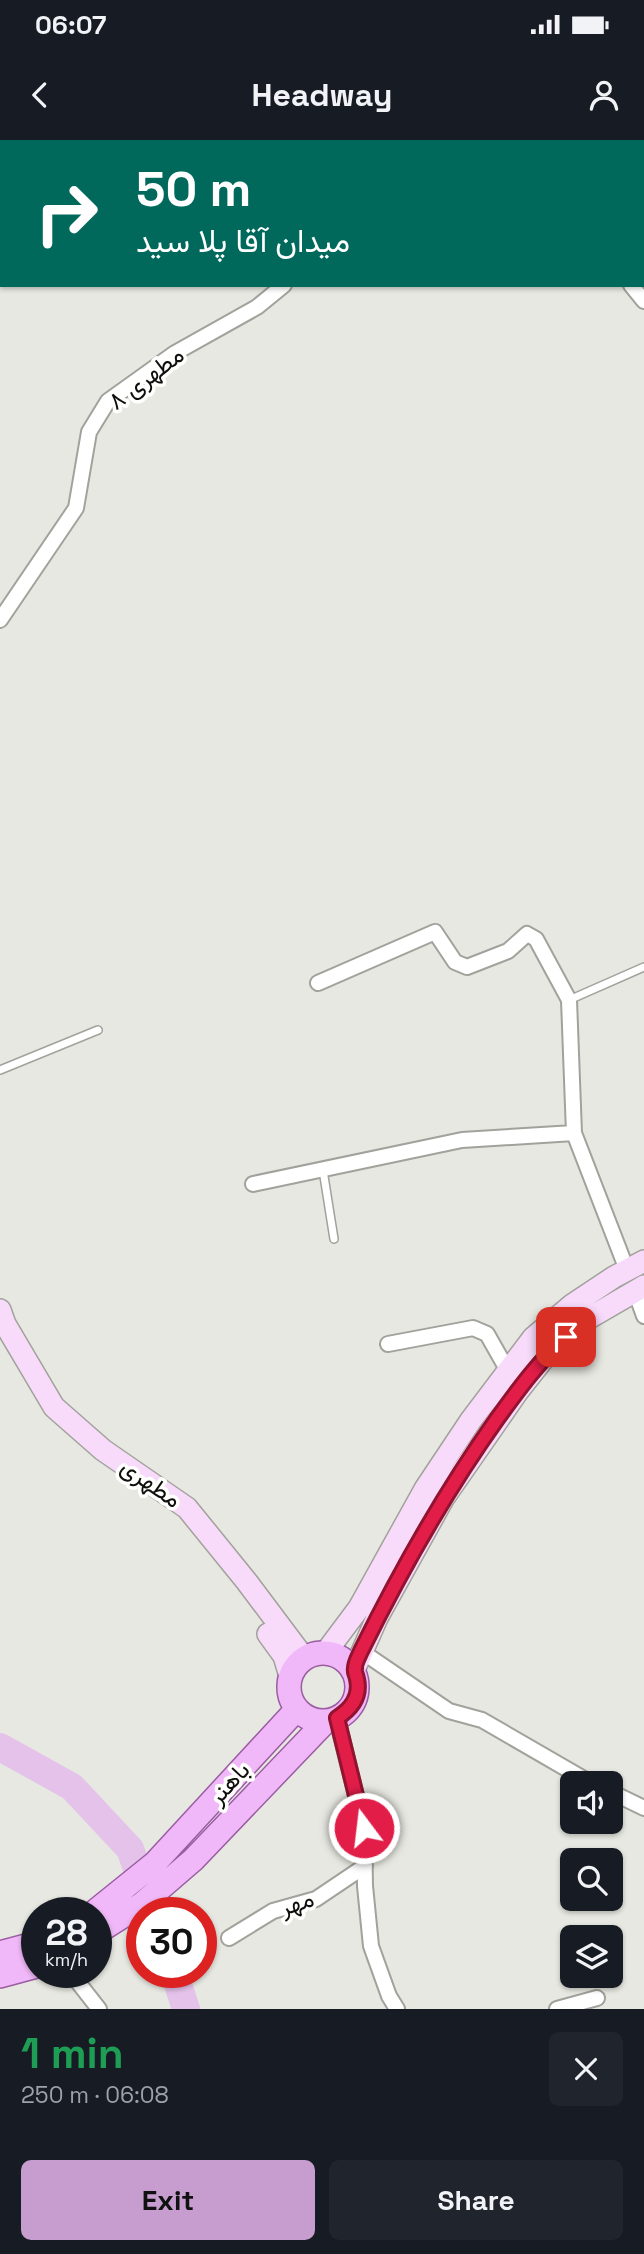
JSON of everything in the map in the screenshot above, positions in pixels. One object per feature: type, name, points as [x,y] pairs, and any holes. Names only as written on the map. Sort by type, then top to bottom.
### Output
[{"type":"main road","points":[[636,1266],[572,1305],[533,1338],[508,1371],[425,1489],[359,1608],[307,1662],[289,1688],[291,1699],[305,1716],[331,1720],[346,1712],[354,1703],[358,1692],[357,1660],[443,1499],[518,1391],[548,1353],[584,1321],[640,1288]]},
{"type":"main road","name":"مطهری","points":[[0,1310],[5,1324],[54,1407],[103,1450],[187,1508],[247,1581],[307,1662]]},
{"type":"main road","name":"مطهری","points":[[0,1343],[44,1416],[94,1461],[178,1518],[236,1590],[284,1656],[307,1662]]},
{"type":"main road","points":[[307,1662],[337,1654],[346,1661],[357,1660]]},
{"type":"main road","name":"باهنر","points":[[162,1872],[297,1709]]},
{"type":"main road","name":"باهنر","points":[[162,1872],[193,1860],[331,1720]]},
{"type":"main road","points":[[112,1898],[129,1884],[162,1872]]},
{"type":"main road","points":[[112,1923],[142,1904],[162,1872]]},
{"type":"main road","points":[[0,1953],[21,1947]]},
{"type":"main road","points":[[0,1976],[21,1970]]},
{"type":"street","name":"مطهری ۸","points":[[0,620],[76,508],[89,432],[108,401],[175,353],[257,307],[282,287]]},
{"type":"street","points":[[633,287],[644,301]]},
{"type":"street","points":[[318,983],[435,932],[455,962],[467,967],[508,951],[527,934],[536,939],[569,999],[574,1133],[636,1266]]},
{"type":"street","points":[[253,1184],[462,1140],[574,1133]]},
{"type":"street","points":[[640,1288],[644,1316]]},
{"type":"street","points":[[388,1344],[473,1328],[487,1334],[508,1371]]},
{"type":"street","points":[[357,1660],[449,1710],[482,1720],[570,1771]]},
{"type":"street","points":[[331,1720],[364,1828],[371,1946],[395,2008]]},
{"type":"street","points":[[623,1798],[644,1808]]},
{"type":"street","name":"مهر","points":[[229,1938],[272,1911],[316,1899],[365,1866]]},
{"type":"street","points":[[83,1988],[99,2009]]},
{"type":"street","points":[[557,2009],[597,1997]]},
{"type":"lane","points":[[569,999],[644,967]]},
{"type":"lane","points":[[0,1070],[98,1030]]},
{"type":"lane","points":[[323,1170],[334,1239]]},
{"type":"waterway","points":[[0,1747],[72,1787],[130,1849],[147,1897]]},
{"type":"waterway","points":[[179,1988],[186,2009]]},
{"type":"route","points":[[364,1828],[337,1718],[354,1703],[358,1692],[354,1670],[361,1651],[443,1499],[518,1391],[548,1353],[566,1337]]}]
